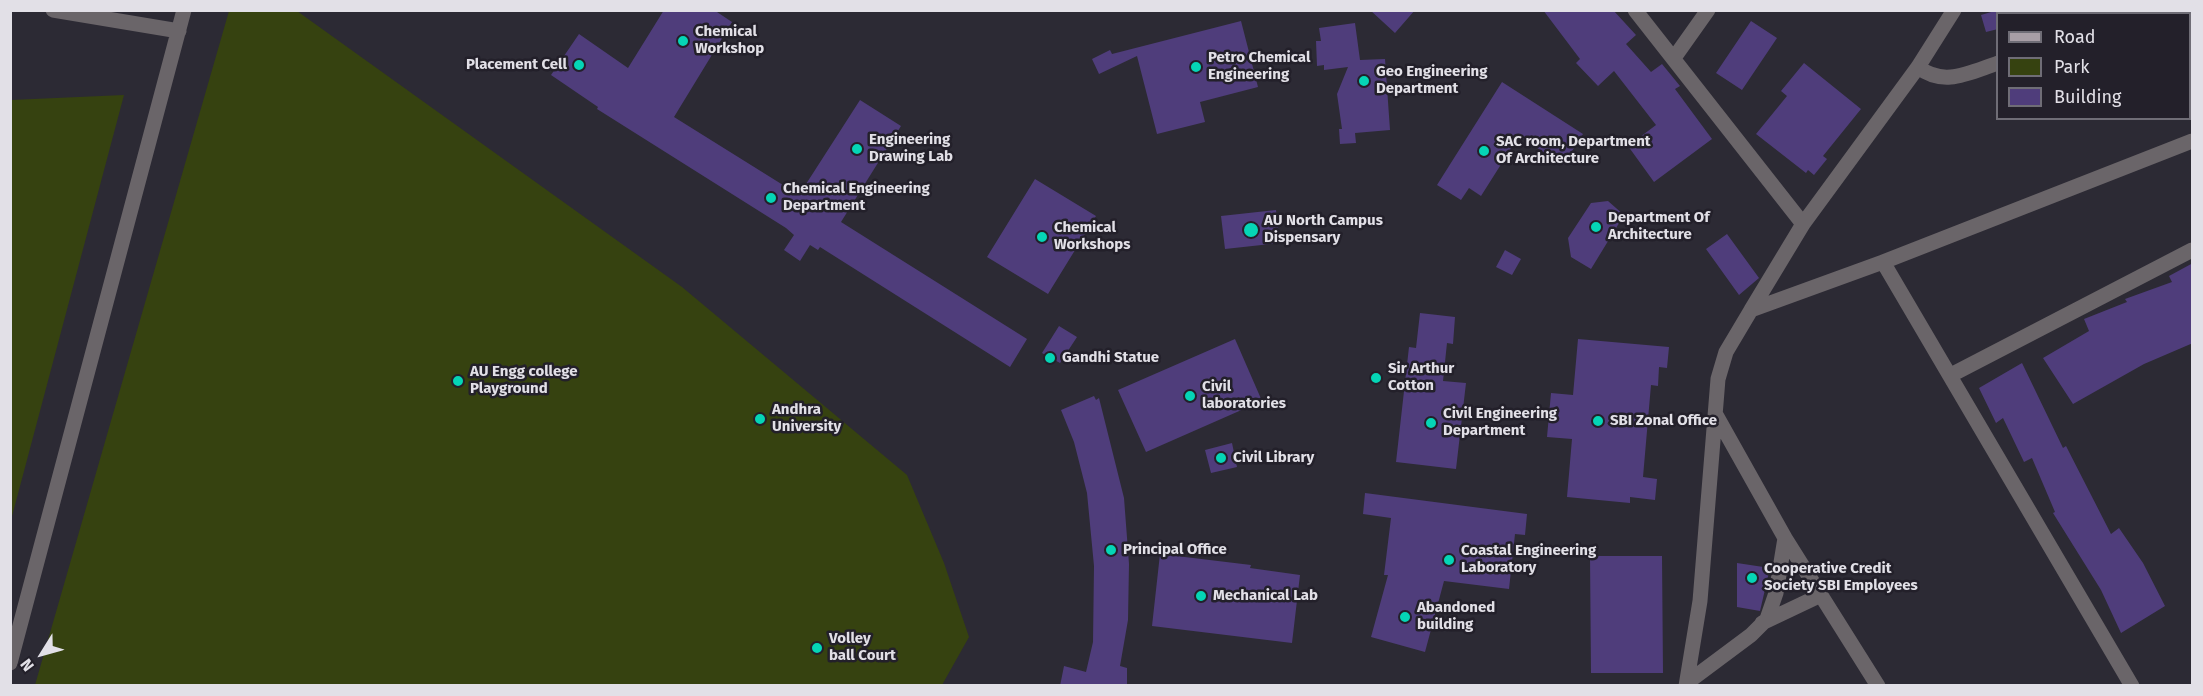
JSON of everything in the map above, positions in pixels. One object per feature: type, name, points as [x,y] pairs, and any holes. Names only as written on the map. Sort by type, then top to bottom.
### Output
[{"type":"street","points":[[53,10],[178,31]]},
{"type":"street","points":[[10,663],[184,10]]},
{"type":"street","points":[[1635,10],[1803,224]]},
{"type":"street","points":[[1674,57],[1708,10]]},
{"type":"street","points":[[1687,684],[1701,591],[1718,379],[1726,351],[1803,224],[1918,67],[1954,10]]},
{"type":"street","points":[[1918,67],[1931,77],[1944,79],[1996,64]]},
{"type":"street","points":[[1751,310],[1883,262],[2193,141]]},
{"type":"street","points":[[1951,375],[2193,250]]},
{"type":"street","points":[[1883,262],[2132,686]]},
{"type":"street","points":[[1716,415],[1785,538],[1878,686]]},
{"type":"street","points":[[1687,684],[1751,635],[1767,619],[1776,593],[1785,538]]},
{"type":"street","points":[[1762,623],[1821,595]]},
{"type":"green space","name":"AU Engg college Playground","points":[[229,11],[297,11],[682,287],[907,475],[944,563],[969,637],[942,685],[35,685]]},
{"type":"green space","points":[[124,95],[11,520],[11,100]]},
{"type":"building","points":[[664,10],[714,10],[732,22],[674,117],[799,195],[860,100],[901,126],[841,222],[1027,339],[1010,367],[820,247],[818,250],[810,245],[800,261],[784,250],[794,235],[786,228],[597,109],[598,107],[551,75],[579,34],[628,68]]},
{"type":"building","points":[[1370,10],[1415,10],[1395,33]]},
{"type":"building","points":[[1543,10],[1613,10],[1636,35],[1626,44],[1651,72],[1662,64],[1680,86],[1675,89],[1712,139],[1654,182],[1628,146],[1656,125],[1614,71],[1598,86],[1576,63],[1580,59]]},
{"type":"building","points":[[1998,10],[1996,30],[1986,32],[1981,15]]},
{"type":"building","name":"Petro Chemical Engineering","points":[[1241,21],[1258,87],[1200,102],[1205,122],[1157,134],[1137,56],[1099,74],[1092,59],[1110,50],[1112,54]]},
{"type":"building","points":[[1751,21],[1777,38],[1742,90],[1716,73]]},
{"type":"building","name":"Geo Engineering Department","points":[[1355,23],[1360,60],[1385,59],[1390,130],[1355,133],[1356,143],[1340,144],[1339,129],[1342,129],[1337,94],[1348,67],[1324,70],[1324,65],[1317,66],[1316,41],[1321,41],[1319,28]]},
{"type":"building","points":[[1804,63],[1861,109],[1823,156],[1827,159],[1814,175],[1808,170],[1806,173],[1756,134],[1787,96],[1781,91]]},
{"type":"building","name":"SAC room, Department Of Architecture","points":[[1502,82],[1583,134],[1563,165],[1519,136],[1481,196],[1469,188],[1461,200],[1437,185]]},
{"type":"building","name":"Chemical Workshops","points":[[1035,179],[1096,216],[1048,294],[987,257]]},
{"type":"building","name":"Department Of Architecture","points":[[1608,201],[1624,215],[1591,269],[1571,257],[1568,238],[1591,203]]},
{"type":"building","name":"AU North Campus Dispensary","points":[[1276,210],[1280,243],[1225,249],[1221,216]]},
{"type":"building","points":[[1727,234],[1759,278],[1739,295],[1706,249]]},
{"type":"building","points":[[1505,250],[1521,259],[1512,275],[1496,267]]},
{"type":"building","points":[[2193,263],[2193,343],[2144,364],[2073,404],[2043,358],[2089,331],[2084,319],[2127,302],[2125,299],[2172,282],[2169,276]]},
{"type":"building","name":"Civil Engineering Department","points":[[1420,313],[1455,317],[1453,344],[1447,343],[1443,381],[1466,383],[1456,469],[1396,462],[1409,347],[1416,348]]},
{"type":"building","points":[[1059,326],[1077,337],[1060,363],[1042,353]]},
{"type":"building","name":"Civil laboratories","points":[[1235,339],[1262,401],[1146,452],[1118,390]]},
{"type":"building","name":"SBI Zonal Office","points":[[1578,339],[1669,347],[1667,368],[1659,367],[1658,386],[1651,385],[1643,477],[1657,479],[1655,500],[1630,497],[1630,503],[1567,497],[1572,439],[1547,437],[1551,393],[1573,395]]},
{"type":"building","points":[[2022,363],[2063,448],[2066,446],[2111,534],[2119,528],[2143,563],[2165,606],[2121,633],[2101,590],[2053,513],[2055,512],[2032,458],[2024,462],[2003,418],[1996,423],[1979,388]]},
{"type":"building","name":"Principal Office","points":[[1094,396],[1096,400],[1099,398],[1124,498],[1129,564],[1128,620],[1120,666],[1127,668],[1127,686],[1060,686],[1064,666],[1086,672],[1093,642],[1094,566],[1087,493],[1074,442],[1061,410]]},
{"type":"building","name":"Civil Library","points":[[1232,443],[1237,467],[1211,473],[1205,450]]},
{"type":"building","points":[[1365,493],[1527,514],[1525,535],[1515,534],[1509,589],[1444,581],[1425,652],[1371,637],[1388,575],[1384,575],[1391,518],[1363,514]]},
{"type":"building","name":"Mechanical Lab","points":[[1160,554],[1251,565],[1250,568],[1300,575],[1292,643],[1152,626]]},
{"type":"building","points":[[1590,556],[1662,556],[1663,673],[1591,673]]},
{"type":"building","name":"Cooperative Credit Society SBI Employees","points":[[1737,563],[1770,568],[1760,611],[1737,607]]},
{"type":"place","name":"Chemical Workshop","points":[[683,41]]},
{"type":"place","name":"Placement Cell","points":[[579,65]]},
{"type":"place","name":"Petro Chemical Engineering","points":[[1196,67]]},
{"type":"place","name":"Geo Engineering Department","points":[[1364,81]]},
{"type":"place","name":"Engineering Drawing Lab","points":[[857,149]]},
{"type":"place","name":"SAC room, Department Of Architecture","points":[[1484,151]]},
{"type":"place","name":"Chemical Engineering Department","points":[[771,198]]},
{"type":"place","name":"Department Of Architecture","points":[[1596,227]]},
{"type":"place","name":"AU North Campus Dispensary","points":[[1251,230]]},
{"type":"place","name":"Chemical Workshops","points":[[1042,237]]},
{"type":"place","name":"Gandhi Statue","points":[[1050,358]]},
{"type":"place","name":"Sir Arthur Cotton","points":[[1376,378]]},
{"type":"place","name":"AU Engg college Playground","points":[[458,381]]},
{"type":"place","name":"Civil laboratories","points":[[1190,396]]},
{"type":"place","name":"Andhra University","points":[[760,419]]},
{"type":"place","name":"SBI Zonal Office","points":[[1598,421]]},
{"type":"place","name":"Civil Engineering Department","points":[[1431,423]]},
{"type":"place","name":"Civil Library","points":[[1221,458]]},
{"type":"place","name":"Principal Office","points":[[1111,550]]},
{"type":"place","name":"Coastal Engineering Laboratory","points":[[1449,560]]},
{"type":"place","name":"Cooperative Credit Society SBI Employees","points":[[1752,578]]},
{"type":"place","name":"Mechanical Lab","points":[[1201,596]]},
{"type":"place","name":"Abandoned building","points":[[1405,617]]},
{"type":"place","name":"Volley ball Court","points":[[817,648]]}]
